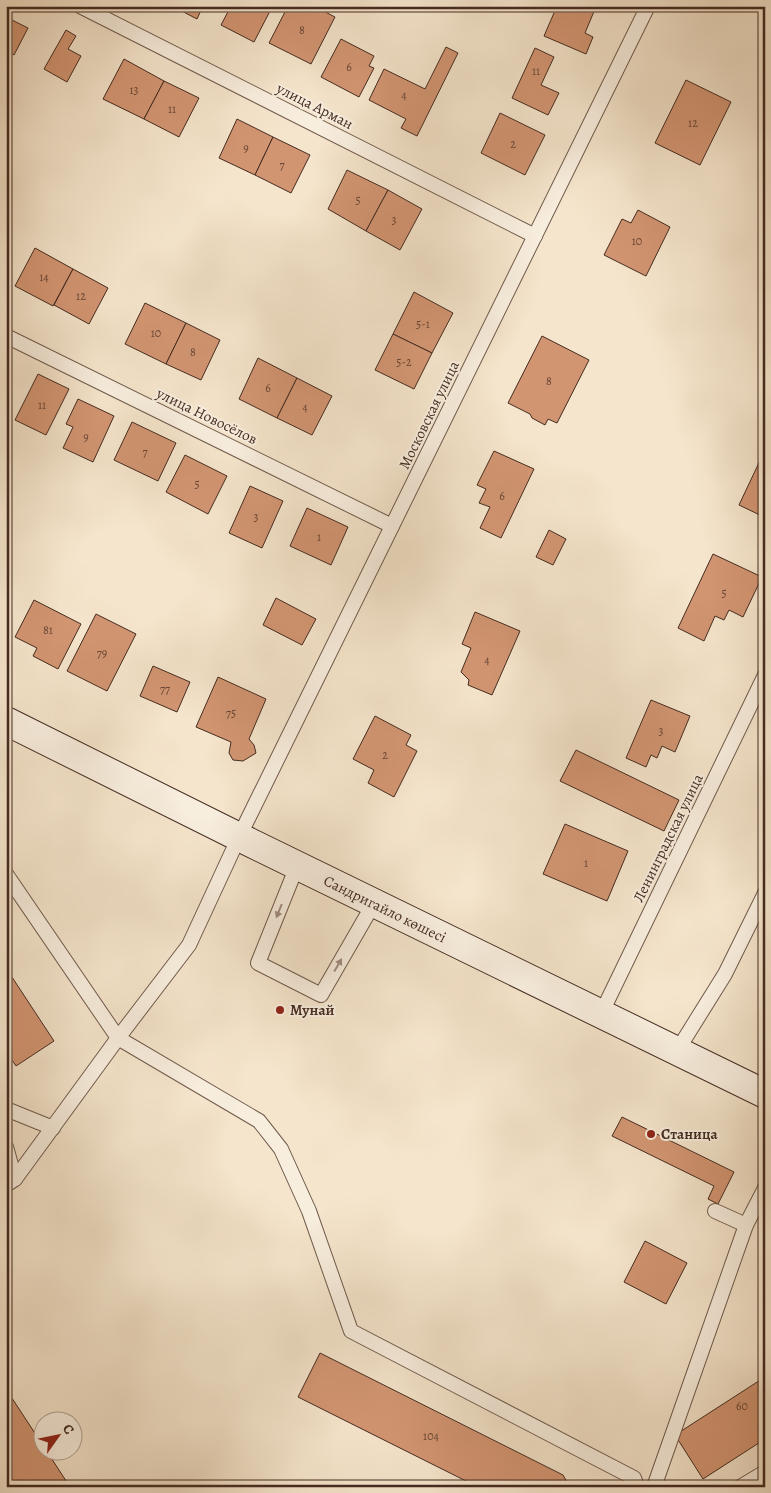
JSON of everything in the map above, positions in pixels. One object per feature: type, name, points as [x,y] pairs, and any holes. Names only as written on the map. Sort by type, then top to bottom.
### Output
[{"type":"street","name":"Сандригайло көшесі","points":[[6,721],[297,866],[765,1094]]},
{"type":"lane","name":"улица Арман","points":[[80,6],[535,236]]},
{"type":"lane","name":"Московская улица","points":[[10,1182],[53,1128],[118,1038],[189,945],[239,837],[648,6]]},
{"type":"lane","name":"улица Новосёлов","points":[[6,336],[392,526]]},
{"type":"lane","name":"Ленинградская улица","points":[[601,1014],[765,675]]},
{"type":"lane","points":[[297,866],[258,963],[321,995],[374,903]]},
{"type":"lane","points":[[6,874],[118,1038],[259,1121],[281,1149],[309,1211],[351,1330],[634,1478],[637,1487]]},
{"type":"lane","points":[[677,1051],[725,974],[765,894]]},
{"type":"lane","points":[[6,1109],[53,1128]]},
{"type":"lane","points":[[6,1147],[10,1182]]},
{"type":"lane","points":[[654,1487],[746,1225],[765,1188]]},
{"type":"lane","points":[[715,1211],[746,1225]]},
{"type":"lane","points":[[740,1487],[765,1472]]},
{"type":"building","points":[[172,6],[203,6],[197,19]]},
{"type":"building","points":[[231,6],[261,6],[270,11],[254,42],[221,25]]},
{"type":"building","points":[[288,6],[314,6],[335,17],[311,64],[269,43]]},
{"type":"building","points":[[557,6],[590,6],[595,9],[585,33],[593,37],[586,54],[544,36]]},
{"type":"building","points":[[6,17],[28,28],[14,55],[6,50]]},
{"type":"building","points":[[66,30],[76,36],[68,49],[81,56],[67,82],[44,69]]},
{"type":"building","points":[[341,39],[374,56],[369,66],[374,68],[359,97],[321,77]]},
{"type":"building","points":[[446,47],[458,53],[417,136],[401,128],[406,119],[369,100],[384,69],[425,89]]},
{"type":"building","points":[[535,48],[554,57],[541,85],[559,93],[548,115],[512,98]]},
{"type":"building","points":[[124,59],[164,81],[144,119],[103,99]]},
{"type":"building","points":[[686,80],[731,102],[700,165],[655,143]]},
{"type":"building","points":[[164,81],[199,98],[179,137],[144,119]]},
{"type":"building","points":[[500,113],[545,135],[525,175],[481,153]]},
{"type":"building","points":[[237,119],[273,137],[255,175],[219,158]]},
{"type":"building","points":[[273,137],[310,155],[291,193],[255,175]]},
{"type":"building","points":[[347,170],[388,190],[366,231],[328,209]]},
{"type":"building","points":[[388,190],[422,209],[400,250],[366,231]]},
{"type":"building","points":[[638,210],[670,227],[646,276],[604,255],[622,219],[631,223]]},
{"type":"building","points":[[35,248],[73,269],[53,306],[15,286]]},
{"type":"building","points":[[73,269],[108,288],[89,324],[54,305]]},
{"type":"building","points":[[414,292],[453,313],[432,353],[393,334]]},
{"type":"building","points":[[145,303],[186,323],[166,364],[125,344]]},
{"type":"building","points":[[186,323],[220,340],[201,380],[166,364]]},
{"type":"building","points":[[393,334],[432,353],[414,389],[375,370]]},
{"type":"building","points":[[542,336],[589,360],[557,423],[548,419],[545,425],[532,418],[530,414],[508,403]]},
{"type":"building","points":[[258,358],[297,378],[277,418],[239,399]]},
{"type":"building","points":[[38,374],[69,389],[46,435],[15,420]]},
{"type":"building","points":[[297,378],[332,396],[312,435],[277,418]]},
{"type":"building","points":[[78,399],[114,416],[93,462],[63,448],[73,427],[66,424]]},
{"type":"building","points":[[132,422],[176,443],[158,481],[114,460]]},
{"type":"building","points":[[765,450],[765,516],[764,517],[739,505]]},
{"type":"building","points":[[494,451],[534,469],[501,538],[480,528],[490,507],[479,503],[486,489],[477,485]]},
{"type":"building","points":[[185,455],[227,476],[208,514],[166,492]]},
{"type":"building","points":[[250,486],[283,501],[262,548],[229,533]]},
{"type":"building","points":[[307,508],[348,527],[331,565],[290,546]]},
{"type":"building","points":[[549,530],[566,539],[553,565],[536,557]]},
{"type":"building","points":[[713,554],[762,577],[743,617],[729,610],[724,620],[715,616],[704,641],[678,628]]},
{"type":"building","points":[[276,598],[316,619],[302,645],[263,625]]},
{"type":"building","points":[[34,600],[81,624],[58,669],[33,656],[37,648],[15,637]]},
{"type":"building","points":[[475,612],[520,631],[492,695],[468,685],[469,680],[461,672],[471,648],[462,644]]},
{"type":"building","points":[[96,614],[136,634],[107,691],[67,671]]},
{"type":"building","points":[[153,666],[190,682],[177,712],[140,696]]},
{"type":"building","points":[[218,677],[266,699],[249,739],[254,745],[256,753],[243,761],[233,760],[229,753],[231,742],[196,727]]},
{"type":"building","points":[[651,700],[690,716],[675,752],[662,746],[657,758],[651,755],[646,767],[626,758]]},
{"type":"building","points":[[375,716],[411,735],[406,745],[417,751],[394,797],[368,783],[374,770],[353,759]]},
{"type":"building","points":[[576,750],[679,800],[664,831],[560,781]]},
{"type":"building","points":[[565,824],[628,851],[607,901],[543,874]]},
{"type":"building","points":[[6,968],[54,1041],[16,1066],[6,1051]]},
{"type":"building","points":[[622,1117],[734,1172],[718,1204],[708,1199],[714,1186],[612,1136]]},
{"type":"building","points":[[645,1241],[687,1263],[666,1304],[624,1282]]},
{"type":"building","points":[[320,1353],[563,1475],[570,1487],[478,1487],[298,1397]]},
{"type":"building","points":[[765,1377],[765,1439],[703,1479],[675,1435]]},
{"type":"building","points":[[6,1389],[32,1429],[32,1460],[52,1460],[70,1487],[12,1487],[6,1478]]},
{"type":"place","name":"Мунай","points":[[280,1010]]},
{"type":"place","name":"Станица","points":[[651,1134]]}]
